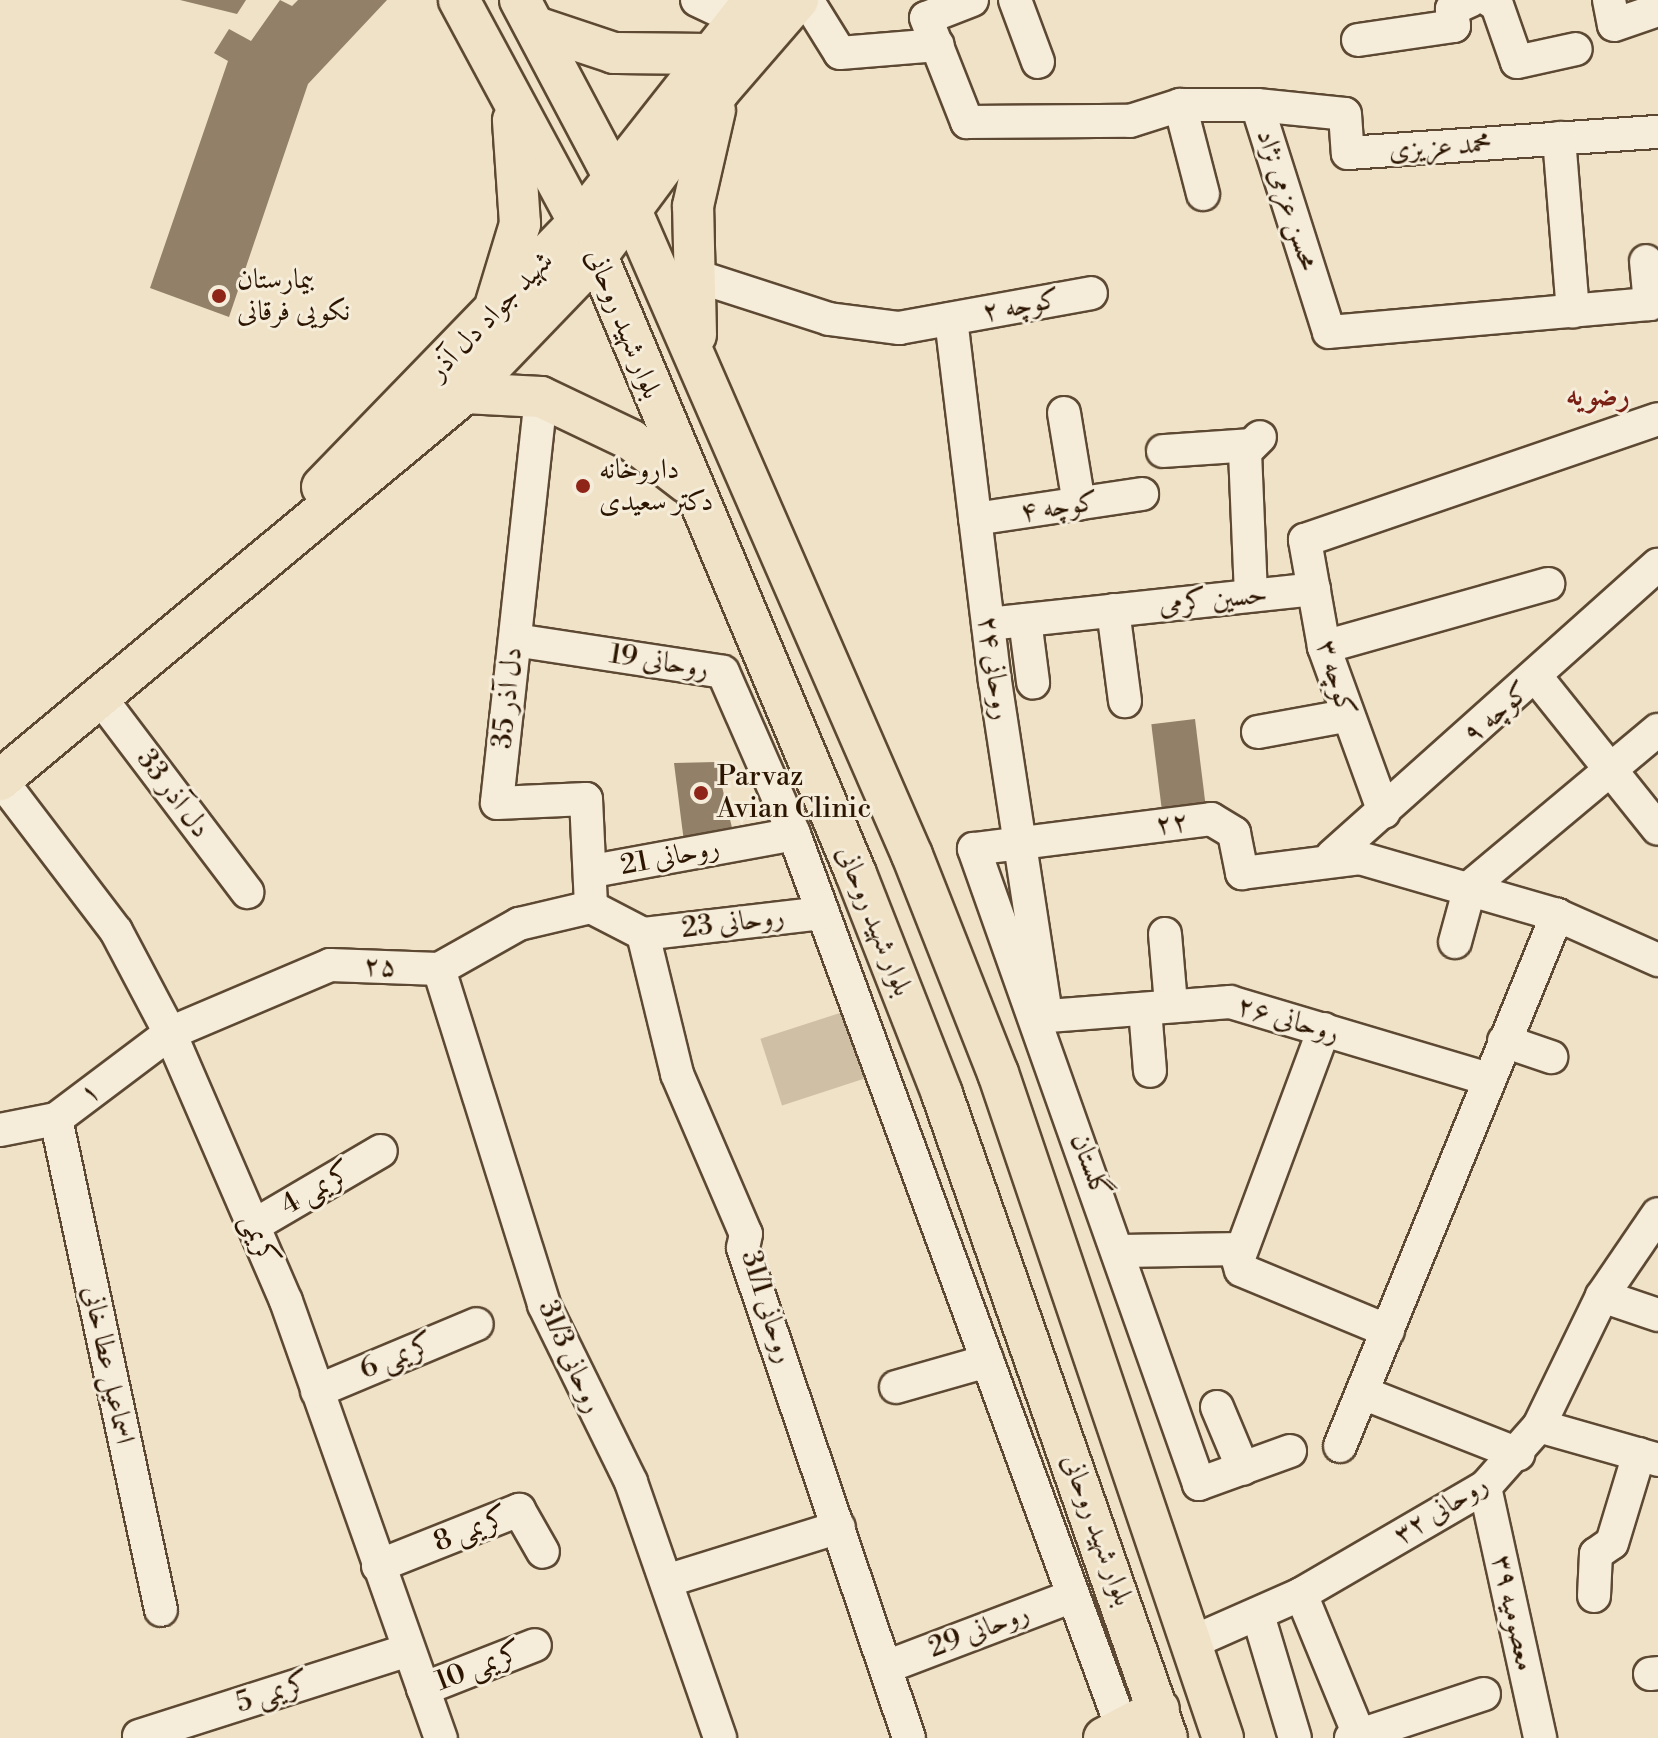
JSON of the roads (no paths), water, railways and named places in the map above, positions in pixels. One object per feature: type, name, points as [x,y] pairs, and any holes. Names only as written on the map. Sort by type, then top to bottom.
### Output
[{"type":"main road","name":"بلوار شهید روحانی","points":[[459,0],[588,239],[942,1094],[1163,1724]]},
{"type":"main road","points":[[702,382],[690,274],[698,172],[716,72],[798,0]]},
{"type":"main road","name":"شهید جواد دل آذر","points":[[0,780],[276,547],[336,507],[465,393],[716,72],[746,10]]},
{"type":"main road","name":"بلوار شهید روحانی","points":[[528,14],[622,191],[702,382],[912,855],[998,1073],[1195,1641],[1223,1738]]},
{"type":"main road","points":[[528,14],[614,53],[716,72]]},
{"type":"main road","points":[[487,324],[520,224],[509,92]]},
{"type":"main road","name":"شهید جواد دل آذر","points":[[276,547],[319,489],[487,324],[588,239]]},
{"type":"main road","points":[[465,393],[541,397],[631,440],[687,483]]},
{"type":"main road","points":[[717,551],[733,521],[751,518],[767,527]]},
{"type":"main road","points":[[1113,1733],[1163,1724]]},
{"type":"street","points":[[697,0],[746,10]]},
{"type":"street","points":[[807,0],[840,53],[932,32],[972,0]]},
{"type":"street","points":[[1015,0],[1038,62]]},
{"type":"street","points":[[1609,0],[1614,25],[1658,10]]},
{"type":"street","points":[[1358,40],[1454,26],[1452,9],[1479,1],[1497,5],[1517,62],[1576,49]]},
{"type":"street","name":"محسن عزمی نژاد","points":[[932,32],[967,122],[1130,121],[1180,105],[1257,105],[1329,332],[1650,304],[1646,261]]},
{"type":"street","points":[[1180,105],[1203,194]]},
{"type":"street","name":"محمد عزیزی","points":[[1257,105],[1345,114],[1348,153],[1658,132]]},
{"type":"street","points":[[1559,138],[1573,311]]},
{"type":"street","name":"کوچه ۲","points":[[690,274],[829,319],[899,328],[1091,293]]},
{"type":"street","name":"روحانی ۲۴","points":[[951,319],[1041,1017]]},
{"type":"street","name":"دل آذر 35","points":[[541,397],[497,803],[586,799],[593,871],[591,907]]},
{"type":"street","points":[[1064,413],[1079,504]]},
{"type":"street","name":"کوچه ۳","points":[[1384,812],[1345,716],[1324,647],[1305,540],[1658,419]]},
{"type":"street","points":[[1163,451],[1256,441],[1245,452],[1251,595]]},
{"type":"street","name":"کوچه ۴","points":[[975,519],[1142,494]]},
{"type":"street","name":"کوچه ۹","points":[[1332,856],[1537,678],[1658,565]]},
{"type":"street","points":[[1324,647],[1548,584]]},
{"type":"street","name":"حسین کرمی","points":[[988,624],[1314,589]]},
{"type":"street","points":[[1113,610],[1125,701]]},
{"type":"street","points":[[1025,620],[1033,682]]},
{"type":"street","name":"روحانی 19","points":[[515,640],[723,672],[794,834]]},
{"type":"street","points":[[1537,678],[1658,829]]},
{"type":"street","name":"دل آذر 33","points":[[99,696],[247,892]]},
{"type":"street","points":[[1258,732],[1345,716]]},
{"type":"street","points":[[1455,942],[1470,887],[1612,772],[1658,730]]},
{"type":"street","name":"کریمی","points":[[0,780],[116,931],[170,1033],[253,1226],[317,1391],[441,1738]]},
{"type":"street","name":"۲۲","points":[[974,849],[1211,819],[1234,833],[1242,873],[1332,856]]},
{"type":"street","points":[[794,834],[1073,1596],[1113,1733]]},
{"type":"street","name":"روحانی 21","points":[[593,871],[794,834]]},
{"type":"street","name":"گلستان","points":[[974,849],[1041,1017],[1199,1484],[1243,1469]]},
{"type":"street","points":[[1332,856],[1470,887],[1557,915],[1658,960]]},
{"type":"street","points":[[439,969],[519,924],[591,907],[643,934]]},
{"type":"street","name":"روحانی 23","points":[[643,934],[823,913]]},
{"type":"street","points":[[1340,1446],[1557,915]]},
{"type":"street","name":"روحانی 31/1","points":[[643,934],[677,1074],[746,1234],[743,1248],[909,1738]]},
{"type":"street","points":[[1150,1071],[1165,934]]},
{"type":"street","name":"۲۵","points":[[170,1033],[330,965],[439,969]]},
{"type":"street","name":"روحانی 31/3","points":[[439,969],[544,1305],[631,1482],[720,1738]]},
{"type":"street","name":"روحانی ۲۶","points":[[1041,1017],[1230,1002],[1488,1079]]},
{"type":"street","points":[[1324,1029],[1240,1249],[1241,1270],[1388,1331]]},
{"type":"street","name":"۱","points":[[0,1130],[56,1119],[170,1033]]},
{"type":"street","points":[[1504,1041],[1551,1057]]},
{"type":"street","name":"اسماعیل عطا خانی","points":[[56,1119],[161,1610]]},
{"type":"street","name":"کریمی 4","points":[[253,1226],[381,1151]]},
{"type":"street","name":"روحانی ۳۲","points":[[1195,1641],[1301,1594],[1485,1487],[1518,1454],[1539,1426],[1602,1296],[1658,1214]]},
{"type":"street","points":[[1122,1251],[1240,1249]]},
{"type":"street","points":[[1602,1296],[1658,1315]]},
{"type":"street","name":"کریمی 6","points":[[317,1391],[477,1324]]},
{"type":"street","points":[[896,1387],[987,1361]]},
{"type":"street","points":[[1363,1393],[1518,1454]]},
{"type":"street","points":[[1217,1407],[1243,1469],[1290,1451]]},
{"type":"street","points":[[1539,1426],[1649,1457],[1612,1543],[1596,1554],[1594,1596]]},
{"type":"street","name":"معصومیه ۳۹","points":[[1485,1487],[1540,1738]]},
{"type":"street","name":"کریمی 8","points":[[378,1566],[519,1510],[543,1552]]},
{"type":"street","points":[[666,1581],[839,1527]]},
{"type":"street","points":[[1301,1594],[1355,1737],[1484,1694]]},
{"type":"street","name":"روحانی 29","points":[[886,1667],[1073,1596]]},
{"type":"street","points":[[1258,1615],[1295,1738]]},
{"type":"street","name":"کریمی 10","points":[[423,1689],[535,1645]]},
{"type":"street","name":"کریمی 5","points":[[139,1736],[408,1650]]},
{"type":"place","name":"بیمارستان نکویی فرقانی","points":[[219,296]]},
{"type":"place","name":"داروخانه دکتر سعیدی","points":[[583,486]]},
{"type":"place","name":"Parvaz Avian Clinic","points":[[701,793]]},
{"type":"district","name":"رضویه","points":[[1598,396]]}]
